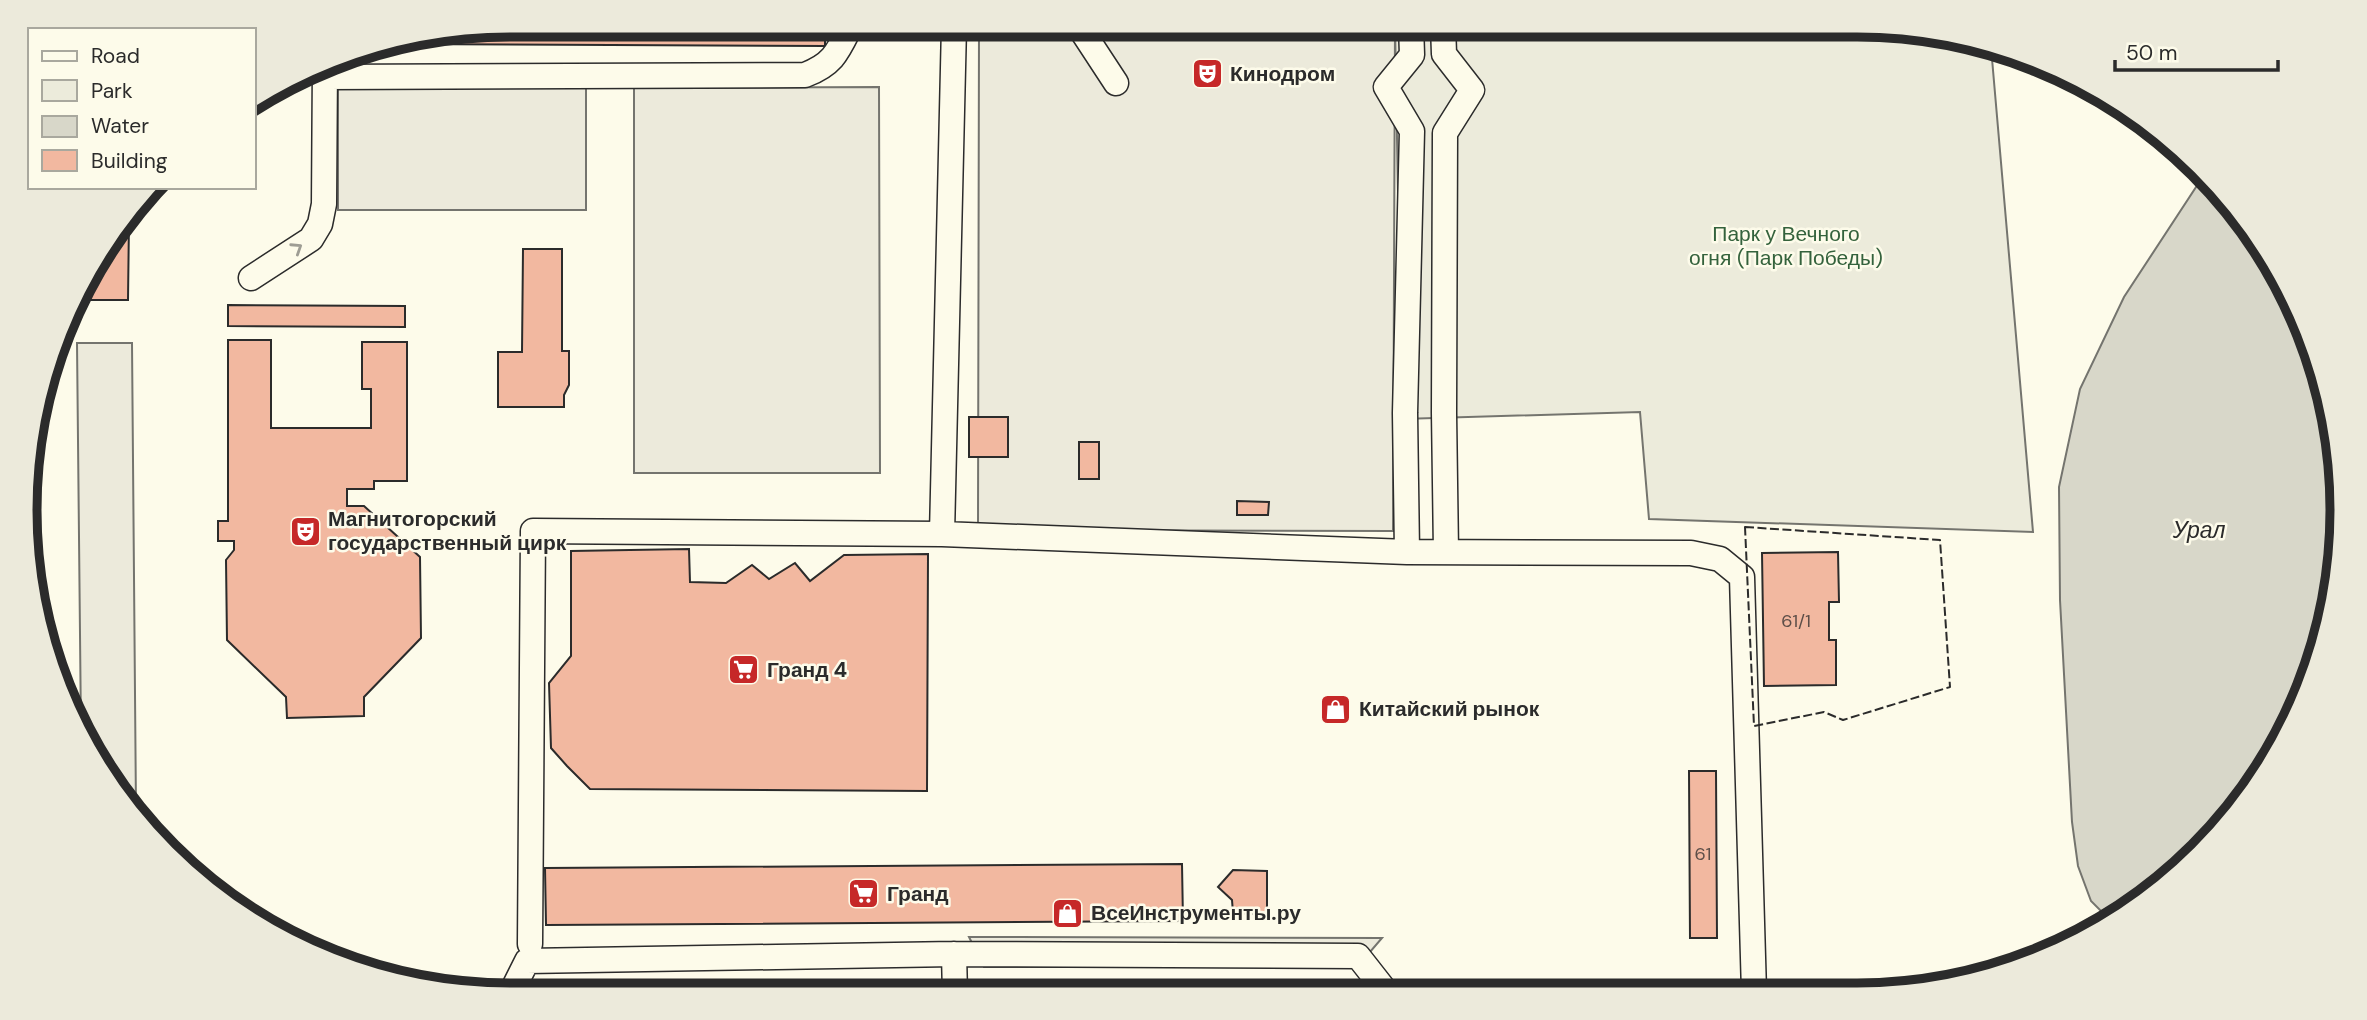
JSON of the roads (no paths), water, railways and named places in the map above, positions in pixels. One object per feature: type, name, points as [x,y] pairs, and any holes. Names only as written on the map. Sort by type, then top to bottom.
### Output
[{"type":"lane","points":[[337,70],[805,75],[824,68],[836,55],[845,37]]},
{"type":"lane","points":[[942,534],[954,37]]},
{"type":"lane","points":[[1086,37],[1116,83]]},
{"type":"lane","points":[[1407,552],[1405,413],[1412,131],[1386,88],[1412,55],[1411,37]]},
{"type":"lane","points":[[1443,37],[1444,54],[1472,90],[1445,133],[1446,552]]},
{"type":"lane","points":[[1412,55],[1444,54]]},
{"type":"lane","points":[[251,278],[311,239],[320,225],[324,204],[325,75]]},
{"type":"lane","points":[[1412,131],[1445,133]]},
{"type":"lane","points":[[1405,413],[1444,413]]},
{"type":"lane","points":[[530,944],[533,531],[942,534],[1407,552],[1691,553],[1720,559],[1742,577],[1754,983]]},
{"type":"lane","points":[[516,983],[527,961],[954,954],[1358,956],[1379,983]]},
{"type":"lane","points":[[954,954],[955,983]]},
{"type":"water","name":"Урал","points":[[2198,184],[2232,222],[2267,273],[2305,358],[2326,448],[2330,510],[2326,572],[2305,662],[2267,747],[2232,798],[2192,845],[2145,885],[2104,914],[2091,901],[2078,866],[2072,822],[2060,600],[2059,487],[2080,389],[2124,297]]},
{"type":"place","name":"Кинодром","points":[[1207,74]]},
{"type":"place","name":"Магнитогорский государственный цирк","points":[[305,531]]},
{"type":"place","name":"Гранд 4","points":[[744,670]]},
{"type":"place","name":"Китайский рынок","points":[[1336,709]]},
{"type":"place","name":"Гранд","points":[[864,894]]},
{"type":"place","name":"ВсеИнструменты.ру","points":[[1068,913]]},
{"type":"park label","name":"Парк у Вечного огня (Парк Победы)","points":[[1786,246]]}]
